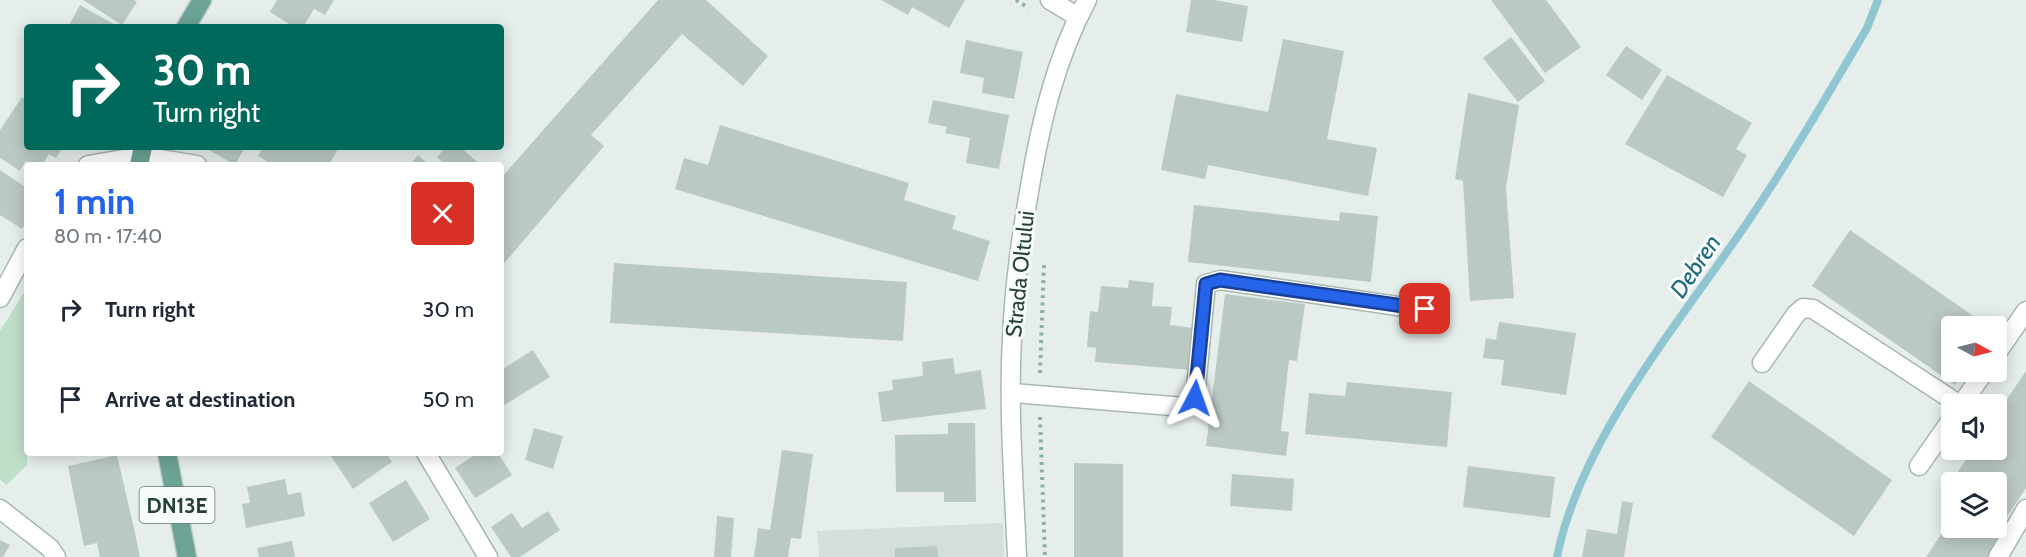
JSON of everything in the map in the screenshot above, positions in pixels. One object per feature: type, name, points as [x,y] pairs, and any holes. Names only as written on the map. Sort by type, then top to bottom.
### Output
[{"type":"main road","points":[[188,24],[202,0]]},
{"type":"main road","name":"DN13E","points":[[168,456],[187,557]]},
{"type":"street","points":[[1050,0],[1078,17]]},
{"type":"street","name":"Strada Oltului","points":[[1017,557],[1012,393],[1012,342],[1016,286],[1037,144],[1059,64],[1087,0]]},
{"type":"street","points":[[106,162],[141,156],[178,162]]},
{"type":"street","points":[[0,298],[24,254]]},
{"type":"street","points":[[1012,393],[1184,407],[1195,398],[1206,284],[1220,280],[1425,309]]},
{"type":"street","points":[[1762,363],[1796,314],[1803,308],[1813,309],[1943,394]]},
{"type":"street","points":[[2007,338],[2026,311]]},
{"type":"street","points":[[1919,466],[1941,435]]},
{"type":"street","points":[[428,456],[488,557]]},
{"type":"street","points":[[0,509],[50,548],[56,557]]},
{"type":"street","points":[[1998,557],[2026,509]]},
{"type":"path","points":[[1045,257],[1040,395],[1045,557]]},
{"type":"shaded area","points":[[1003,523],[1004,557],[819,557],[817,531]]},
{"type":"green space","points":[[24,293],[24,456],[27,456],[27,465],[6,485],[0,479],[0,331]]},
{"type":"building","points":[[83,0],[134,0],[137,2],[120,24]]},
{"type":"building","points":[[277,0],[334,0],[325,15],[314,9],[305,24],[289,24],[270,12]]},
{"type":"building","points":[[658,0],[706,0],[768,56],[743,86],[682,34],[591,135],[604,146],[504,263],[504,175]]},
{"type":"building","points":[[881,0],[965,0],[949,28],[912,7],[908,15]]},
{"type":"building","points":[[1191,0],[1214,0],[1248,6],[1242,42],[1186,32]]},
{"type":"building","points":[[1491,0],[1546,0],[1581,47],[1545,73]]},
{"type":"building","points":[[80,5],[114,24],[70,24]]},
{"type":"building","points":[[1511,37],[1545,81],[1518,102],[1483,58]]},
{"type":"building","points":[[1283,39],[1344,51],[1327,139],[1377,148],[1368,196],[1208,165],[1205,179],[1161,170],[1176,94],[1268,112]]},
{"type":"building","points":[[966,40],[1023,52],[1014,99],[982,93],[984,78],[960,73]]},
{"type":"building","points":[[1626,46],[1662,70],[1642,100],[1606,75]]},
{"type":"building","points":[[1667,75],[1752,123],[1736,149],[1747,155],[1723,197],[1625,144]]},
{"type":"building","points":[[1468,93],[1519,105],[1506,188],[1514,298],[1470,301],[1463,181],[1455,179]]},
{"type":"building","points":[[22,97],[24,99],[24,150],[61,150],[56,158],[49,154],[44,162],[24,162],[20,171],[0,158],[0,130]]},
{"type":"building","points":[[933,100],[1009,115],[999,169],[966,163],[970,138],[945,133],[947,127],[928,123]]},
{"type":"building","points":[[720,125],[909,183],[904,200],[956,216],[952,229],[990,241],[978,281],[675,189],[684,158],[708,165]]},
{"type":"building","points":[[209,150],[243,150],[237,162],[230,162]]},
{"type":"building","points":[[261,150],[337,150],[331,162],[268,162],[258,156]]},
{"type":"building","points":[[443,150],[464,150],[478,162],[442,162],[437,157]]},
{"type":"building","points":[[418,155],[426,162],[412,162]]},
{"type":"building","points":[[0,170],[24,186],[24,226],[22,229],[0,215]]},
{"type":"building","points":[[1194,205],[1339,221],[1340,212],[1378,216],[1371,282],[1188,262]]},
{"type":"building","points":[[1850,230],[1973,316],[1941,316],[1941,375],[1812,286]]},
{"type":"building","points":[[614,263],[907,282],[903,341],[610,323]]},
{"type":"building","points":[[1129,280],[1154,283],[1152,306],[1172,307],[1170,325],[1195,328],[1191,370],[1095,362],[1096,348],[1087,347],[1090,311],[1098,312],[1101,286],[1128,288]]},
{"type":"building","points":[[1225,294],[1305,304],[1297,361],[1289,360],[1281,431],[1289,432],[1286,456],[1206,446]]},
{"type":"building","points":[[1499,322],[1576,333],[1566,395],[1501,385],[1504,360],[1483,358],[1486,338],[1496,340]]},
{"type":"building","points":[[533,350],[550,377],[504,405],[504,368]]},
{"type":"building","points":[[953,358],[955,374],[981,370],[986,409],[882,422],[878,392],[893,390],[892,380],[923,376],[922,362]]},
{"type":"building","points":[[2026,371],[2026,488],[2007,516],[2007,472],[1958,472],[1966,460],[2007,460],[2007,399]]},
{"type":"building","points":[[1749,381],[1892,480],[1854,536],[1711,437]]},
{"type":"building","points":[[1347,382],[1452,392],[1447,447],[1305,434],[1309,393],[1345,396]]},
{"type":"building","points":[[948,423],[975,423],[976,502],[944,502],[944,492],[896,492],[895,435],[948,434]]},
{"type":"building","points":[[534,428],[563,436],[553,469],[525,460]]},
{"type":"building","points":[[782,450],[813,454],[801,539],[791,538],[788,557],[754,557],[758,528],[770,530]]},
{"type":"building","points":[[117,456],[140,557],[100,557],[97,543],[84,546],[68,466]]},
{"type":"building","points":[[331,456],[388,456],[392,462],[353,489]]},
{"type":"building","points":[[473,456],[500,456],[512,475],[475,498],[455,468]]},
{"type":"building","points":[[1074,463],[1123,464],[1123,557],[1074,557]]},
{"type":"building","points":[[1468,466],[1555,477],[1550,518],[1463,507]]},
{"type":"building","points":[[1232,474],[1294,479],[1292,511],[1230,506]]},
{"type":"building","points":[[285,479],[288,495],[301,492],[305,516],[246,528],[242,504],[250,503],[247,487]]},
{"type":"building","points":[[406,480],[430,519],[393,542],[369,503]]},
{"type":"building","points":[[1622,501],[1633,503],[1624,557],[1582,557],[1587,529],[1617,534]]},
{"type":"building","points":[[548,511],[560,530],[520,557],[511,557],[491,527],[512,513],[522,528]]},
{"type":"building","points":[[717,516],[734,518],[731,557],[714,557]]},
{"type":"building","points":[[1941,534],[1941,538],[2000,538],[2008,543],[1998,557],[1926,557]]},
{"type":"building","points":[[0,540],[10,545],[3,557],[0,557]]},
{"type":"building","points":[[292,541],[295,557],[259,557],[257,548]]},
{"type":"building","points":[[937,546],[938,557],[895,557],[895,548]]},
{"type":"waterway","name":"Debren","points":[[1557,557],[1569,512],[1588,467],[1611,423],[1666,337],[1781,171],[1867,28],[1878,0]]},
{"type":"route","points":[[1195,398],[1202,297],[1206,284],[1220,280],[1425,309]]}]
